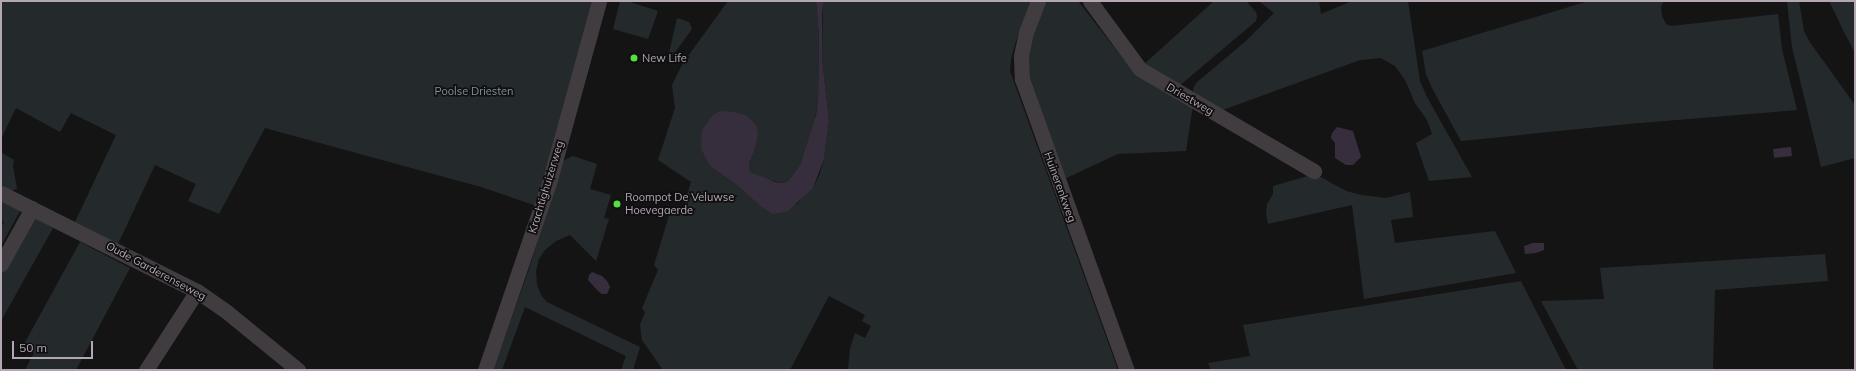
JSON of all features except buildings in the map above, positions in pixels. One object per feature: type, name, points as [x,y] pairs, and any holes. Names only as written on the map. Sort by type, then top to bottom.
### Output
[{"type":"street","name":"Krachtighuizerweg","points":[[485,370],[549,183],[599,1]]},
{"type":"street","name":"Huinerenkweg","points":[[1038,1],[1021,56],[1022,79],[1127,370]]},
{"type":"street","name":"Driestweg","points":[[1090,1],[1140,69],[1314,171]]},
{"type":"street","name":"Oude Garderenseweg","points":[[1,193],[197,291],[227,312],[294,369]]},
{"type":"street","points":[[1,264],[32,208]]},
{"type":"street","points":[[146,370],[197,291]]},
{"type":"green space","name":"Poolse Driesten","points":[[1,1],[594,1],[537,206],[481,187],[265,128],[219,214],[188,201],[196,184],[155,165],[118,244],[75,222],[116,135],[71,113],[60,132],[16,108],[1,139]]},
{"type":"green space","points":[[620,1],[627,1],[658,11],[648,39],[613,29]]},
{"type":"green space","points":[[728,1],[816,1],[819,37],[818,100],[815,119],[800,165],[789,180],[784,183],[765,179],[750,172],[749,164],[755,149],[757,128],[711,167],[737,185],[759,205],[797,204],[807,192],[813,188],[819,176],[824,159],[829,121],[822,58],[823,1],[1031,1],[1016,41],[1011,59],[1010,71],[1118,370],[848,370],[850,348],[855,333],[865,338],[871,326],[862,321],[865,315],[829,296],[790,370],[663,370],[642,340],[640,325],[645,312],[642,308],[658,270],[654,265],[671,209],[682,212],[691,182],[658,160],[675,108],[672,85],[683,63]]},
{"type":"green space","points":[[1043,1],[1078,1],[1128,65],[1193,105],[1186,151],[1118,154],[1062,180],[1022,68]]},
{"type":"green space","points":[[1214,1],[1246,1],[1256,12],[1256,21],[1178,87],[1142,66]]},
{"type":"green space","points":[[1259,1],[1319,1],[1321,14],[1352,1],[1408,1],[1420,81],[1427,97],[1472,177],[1429,181],[1416,143],[1432,134],[1427,120],[1415,103],[1405,80],[1395,66],[1381,58],[1360,60],[1220,111],[1194,96],[1193,89],[1196,83],[1246,41],[1274,13]]},
{"type":"green space","points":[[1589,1],[1664,1],[1661,6],[1662,16],[1666,24],[1671,26],[1778,14],[1782,49],[1797,110],[1628,124],[1461,141],[1432,88],[1426,74],[1422,51]]},
{"type":"green space","points":[[1787,1],[1799,1],[1804,31],[1809,41],[1855,105],[1855,158],[1821,167],[1792,47]]},
{"type":"green space","points":[[1829,1],[1855,1],[1855,53],[1844,32]]},
{"type":"green space","points":[[677,18],[689,22],[692,29],[674,54],[669,53]]},
{"type":"green space","points":[[1,152],[14,160],[13,166],[17,189],[11,191],[1,186]]},
{"type":"green space","points":[[573,156],[597,164],[590,189],[611,195],[604,218],[609,219],[596,261],[570,235],[556,241],[545,250],[539,259],[536,271],[537,285],[541,295],[547,302],[640,347],[633,370],[621,370],[626,356],[525,307],[502,370],[493,370],[528,272],[547,212],[560,162]]},
{"type":"green space","points":[[1315,174],[1346,191],[1361,195],[1386,198],[1410,192],[1413,217],[1391,220],[1395,243],[1495,231],[1516,273],[1364,299],[1352,205],[1268,224],[1266,213],[1267,204],[1273,194],[1273,186]]},
{"type":"green space","points":[[1,202],[20,211],[1,246],[1,228],[4,222],[1,220]]},
{"type":"green space","points":[[30,219],[36,219],[53,228],[1,321],[1,268]]},
{"type":"green space","points":[[80,242],[130,268],[76,370],[25,370],[34,353],[23,346]]},
{"type":"green space","points":[[1825,254],[1828,281],[1715,290],[1713,370],[1578,370],[1541,301],[1604,299],[1600,268]]},
{"type":"green space","points":[[1521,281],[1566,370],[1211,370],[1208,363],[1250,356],[1243,325]]},
{"type":"shaded area","points":[[816,1],[823,1],[822,58],[829,121],[824,159],[813,188],[788,211],[773,214],[759,205],[737,185],[711,167],[701,149],[702,130],[713,115],[720,111],[735,112],[747,116],[756,125],[758,134],[755,149],[749,164],[750,172],[775,182],[784,183],[789,180],[800,165],[816,115],[818,100],[819,37]]},
{"type":"shaded area","points":[[1337,127],[1353,131],[1361,157],[1353,165],[1346,165],[1335,158],[1335,143],[1331,138],[1332,133]]},
{"type":"shaded area","points":[[1791,147],[1792,156],[1774,158],[1773,149]]},
{"type":"shaded area","points":[[1533,243],[1544,243],[1544,250],[1536,253],[1525,254],[1524,246]]},
{"type":"shaded area","points":[[592,272],[602,276],[607,281],[610,287],[607,294],[602,294],[588,280],[589,275]]},
{"type":"place","name":"New Life","points":[[634,58]]},
{"type":"place","name":"Roompot De Veluwse Hoevegaerde","points":[[617,204]]}]
